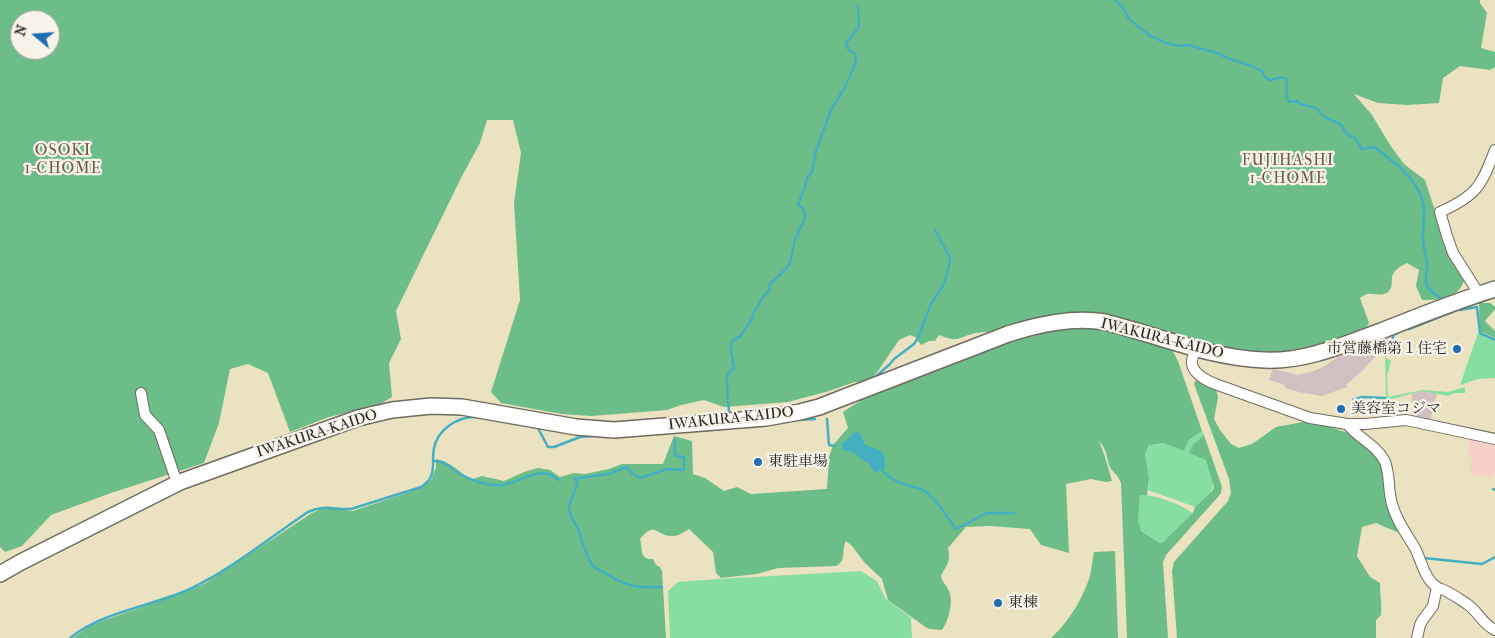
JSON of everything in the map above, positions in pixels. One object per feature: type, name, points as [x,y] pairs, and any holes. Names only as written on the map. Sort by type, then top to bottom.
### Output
[{"type":"main road","name":"IWAKURA-KAIDO","points":[[0,574],[178,483],[358,418],[401,408],[431,406],[462,407],[568,426],[614,430],[750,420],[783,416],[819,407],[1029,327],[1084,320],[1105,322],[1238,358],[1269,360],[1297,358],[1331,350],[1495,289]]},
{"type":"street","points":[[1479,294],[1453,253],[1440,212],[1468,198],[1485,177],[1495,150]]},
{"type":"street","points":[[1196,348],[1192,366],[1199,374],[1212,383],[1304,417],[1347,424],[1406,420],[1495,439]]},
{"type":"street","points":[[141,393],[145,416],[159,430],[178,483]]},
{"type":"street","points":[[1347,424],[1384,460],[1390,496],[1396,515],[1415,548],[1430,580],[1437,587],[1470,606],[1486,625],[1495,630]]},
{"type":"street","points":[[1417,638],[1422,621],[1433,606],[1437,587]]},
{"type":"shaded area","points":[[1391,333],[1392,339],[1347,384],[1347,387],[1322,396],[1285,388],[1285,385],[1269,380],[1273,369],[1298,375],[1314,371],[1325,366],[1349,349]]},
{"type":"shaded area","points":[[1422,391],[1437,394],[1430,421],[1412,417],[1412,394]]},
{"type":"shaded area","points":[[1470,438],[1495,443],[1495,471],[1493,477],[1470,474],[1472,458],[1467,457]]},
{"type":"green space","points":[[0,0],[1480,0],[1487,13],[1481,48],[1495,52],[1495,67],[1490,70],[1460,66],[1443,78],[1439,103],[1407,105],[1378,103],[1354,94],[1372,115],[1404,164],[1425,180],[1449,254],[1464,281],[1457,292],[1447,298],[1422,300],[1416,286],[1419,270],[1407,263],[1395,271],[1391,289],[1388,292],[1380,295],[1367,294],[1360,298],[1369,323],[1365,329],[1355,333],[1299,349],[1262,353],[1237,352],[1135,323],[980,332],[954,339],[939,335],[935,341],[929,341],[921,345],[915,337],[910,335],[899,340],[871,379],[788,402],[724,407],[704,400],[667,410],[592,416],[562,414],[501,403],[491,392],[520,300],[514,203],[521,153],[513,120],[487,120],[480,143],[396,311],[401,339],[389,363],[392,397],[379,405],[329,417],[290,432],[268,373],[248,364],[230,369],[219,423],[204,463],[111,493],[51,515],[22,546],[5,552],[0,547]]},
{"type":"green space","points":[[1479,303],[1490,303],[1495,307],[1485,321],[1495,331],[1495,338],[1480,331]]},
{"type":"green space","points":[[1065,327],[1102,328],[1171,348],[1178,361],[1202,431],[1189,440],[1184,451],[1163,443],[1149,445],[1145,454],[1149,479],[1147,495],[1140,495],[1138,520],[1141,531],[1160,543],[1163,542],[1193,513],[1195,507],[1212,491],[1214,487],[1206,460],[1189,453],[1194,443],[1204,435],[1222,487],[1221,493],[1166,555],[1163,562],[1168,638],[1127,638],[1121,483],[1110,467],[1105,450],[1099,441],[1112,481],[1106,482],[1091,479],[1066,484],[1069,553],[1041,545],[1030,529],[990,526],[966,527],[948,548],[949,560],[941,576],[951,598],[948,618],[942,630],[929,629],[888,600],[882,579],[846,541],[842,561],[836,566],[778,568],[757,574],[721,578],[716,573],[713,552],[689,529],[674,536],[650,530],[640,539],[642,553],[645,558],[653,559],[662,571],[666,638],[73,638],[90,626],[206,583],[312,513],[321,509],[353,511],[418,489],[431,480],[436,468],[436,459],[450,465],[470,480],[482,476],[504,481],[538,468],[550,470],[560,477],[574,473],[585,474],[609,469],[622,464],[663,464],[674,436],[692,441],[693,474],[705,478],[724,491],[737,487],[751,494],[827,489],[829,457],[833,445],[848,428],[843,412],[860,401],[862,395],[1010,339]]},
{"type":"green space","points":[[1478,333],[1495,342],[1495,378],[1478,379],[1460,385]]},
{"type":"green space","points":[[1387,347],[1386,358],[1391,361],[1387,376],[1388,397],[1423,390],[1448,392],[1465,387],[1465,393],[1455,393],[1448,396],[1422,391],[1392,399],[1386,398],[1385,350]]},
{"type":"green space","points":[[1196,380],[1216,389],[1218,397],[1214,419],[1231,444],[1239,448],[1252,444],[1276,427],[1303,422],[1327,426],[1351,434],[1380,459],[1402,532],[1397,532],[1376,523],[1362,527],[1357,556],[1370,577],[1380,583],[1381,615],[1376,620],[1376,638],[1177,638],[1172,571],[1174,562],[1228,501],[1231,493],[1229,479],[1194,384]]},
{"type":"green space","points":[[1202,431],[1204,435],[1194,443],[1208,463],[1211,472],[1213,484],[1207,496],[1195,507],[1148,490],[1149,483],[1145,454],[1149,445],[1163,443],[1184,451],[1189,440]]},
{"type":"green space","points":[[1140,494],[1168,501],[1193,513],[1160,543],[1140,530],[1138,520]]},
{"type":"green space","points":[[1115,551],[1118,638],[1051,638],[1068,619],[1086,587],[1094,552]]},
{"type":"green space","points":[[861,571],[877,581],[885,598],[911,618],[912,638],[670,638],[668,591],[678,582]]},
{"type":"water","points":[[857,432],[861,434],[864,444],[879,450],[884,455],[885,468],[875,473],[868,463],[854,453],[843,450],[841,445]]},
{"type":"waterway","points":[[1115,0],[1123,8],[1129,19],[1149,35],[1166,43],[1179,46],[1188,45],[1217,53],[1262,71],[1269,80],[1286,79],[1289,102],[1297,101],[1300,104],[1316,108],[1324,117],[1340,124],[1348,135],[1355,138],[1362,149],[1374,147],[1400,168],[1416,186],[1422,199],[1424,216],[1423,242],[1427,264],[1426,282],[1431,291],[1444,300]]},
{"type":"waterway","points":[[729,413],[727,377],[734,368],[731,345],[734,339],[740,337],[752,319],[761,299],[769,291],[770,284],[790,263],[795,239],[805,216],[803,209],[798,204],[807,178],[812,172],[816,151],[831,110],[845,87],[855,64],[856,58],[854,53],[848,49],[846,43],[859,27],[858,6]]},
{"type":"waterway","points":[[874,378],[894,359],[914,344],[931,304],[944,284],[950,258],[935,230]]},
{"type":"waterway","points":[[1460,310],[1477,307],[1480,333],[1495,340]]},
{"type":"waterway","points":[[1409,329],[1452,312]]},
{"type":"waterway","points":[[1384,348],[1393,340],[1393,335],[1398,333]]},
{"type":"waterway","points":[[1353,400],[1362,397],[1385,398]]},
{"type":"waterway","points":[[70,638],[97,621],[175,595],[206,581],[236,563],[308,512],[325,508],[351,509],[421,487],[430,479],[432,474],[434,448],[440,435],[456,421],[477,417]]},
{"type":"waterway","points":[[798,420],[815,419]]},
{"type":"waterway","points":[[827,419],[829,445],[835,446]]},
{"type":"waterway","points":[[746,427],[765,425]]},
{"type":"waterway","points":[[534,427],[538,428],[548,447],[554,447],[580,437],[593,436]]},
{"type":"waterway","points":[[699,431],[720,429]]},
{"type":"waterway","points":[[574,479],[609,474],[626,467],[640,478],[667,469],[684,470],[684,457],[675,456],[675,440]]},
{"type":"waterway","points":[[434,461],[445,463],[464,476],[489,484],[507,484],[542,473],[550,474],[559,480]]},
{"type":"waterway","points":[[882,470],[895,480],[923,490],[937,503],[956,529],[987,513],[1014,513]]},
{"type":"waterway","points":[[577,479],[577,486],[569,509],[572,519],[579,530],[585,551],[593,566],[627,584],[639,587],[662,587]]},
{"type":"waterway","points":[[1424,558],[1482,564],[1495,557]]},
{"type":"place","name":"市営藤橋第１住宅","points":[[1457,349]]},
{"type":"place","name":"美容室コジマ","points":[[1341,409]]},
{"type":"place","name":"東駐車場","points":[[758,462]]},
{"type":"place","name":"東棟","points":[[998,603]]},
{"type":"district","name":"OSOKI 1-CHOME","points":[[63,160]]},
{"type":"district","name":"FUJIHASHI 1-CHOME","points":[[1288,170]]}]
